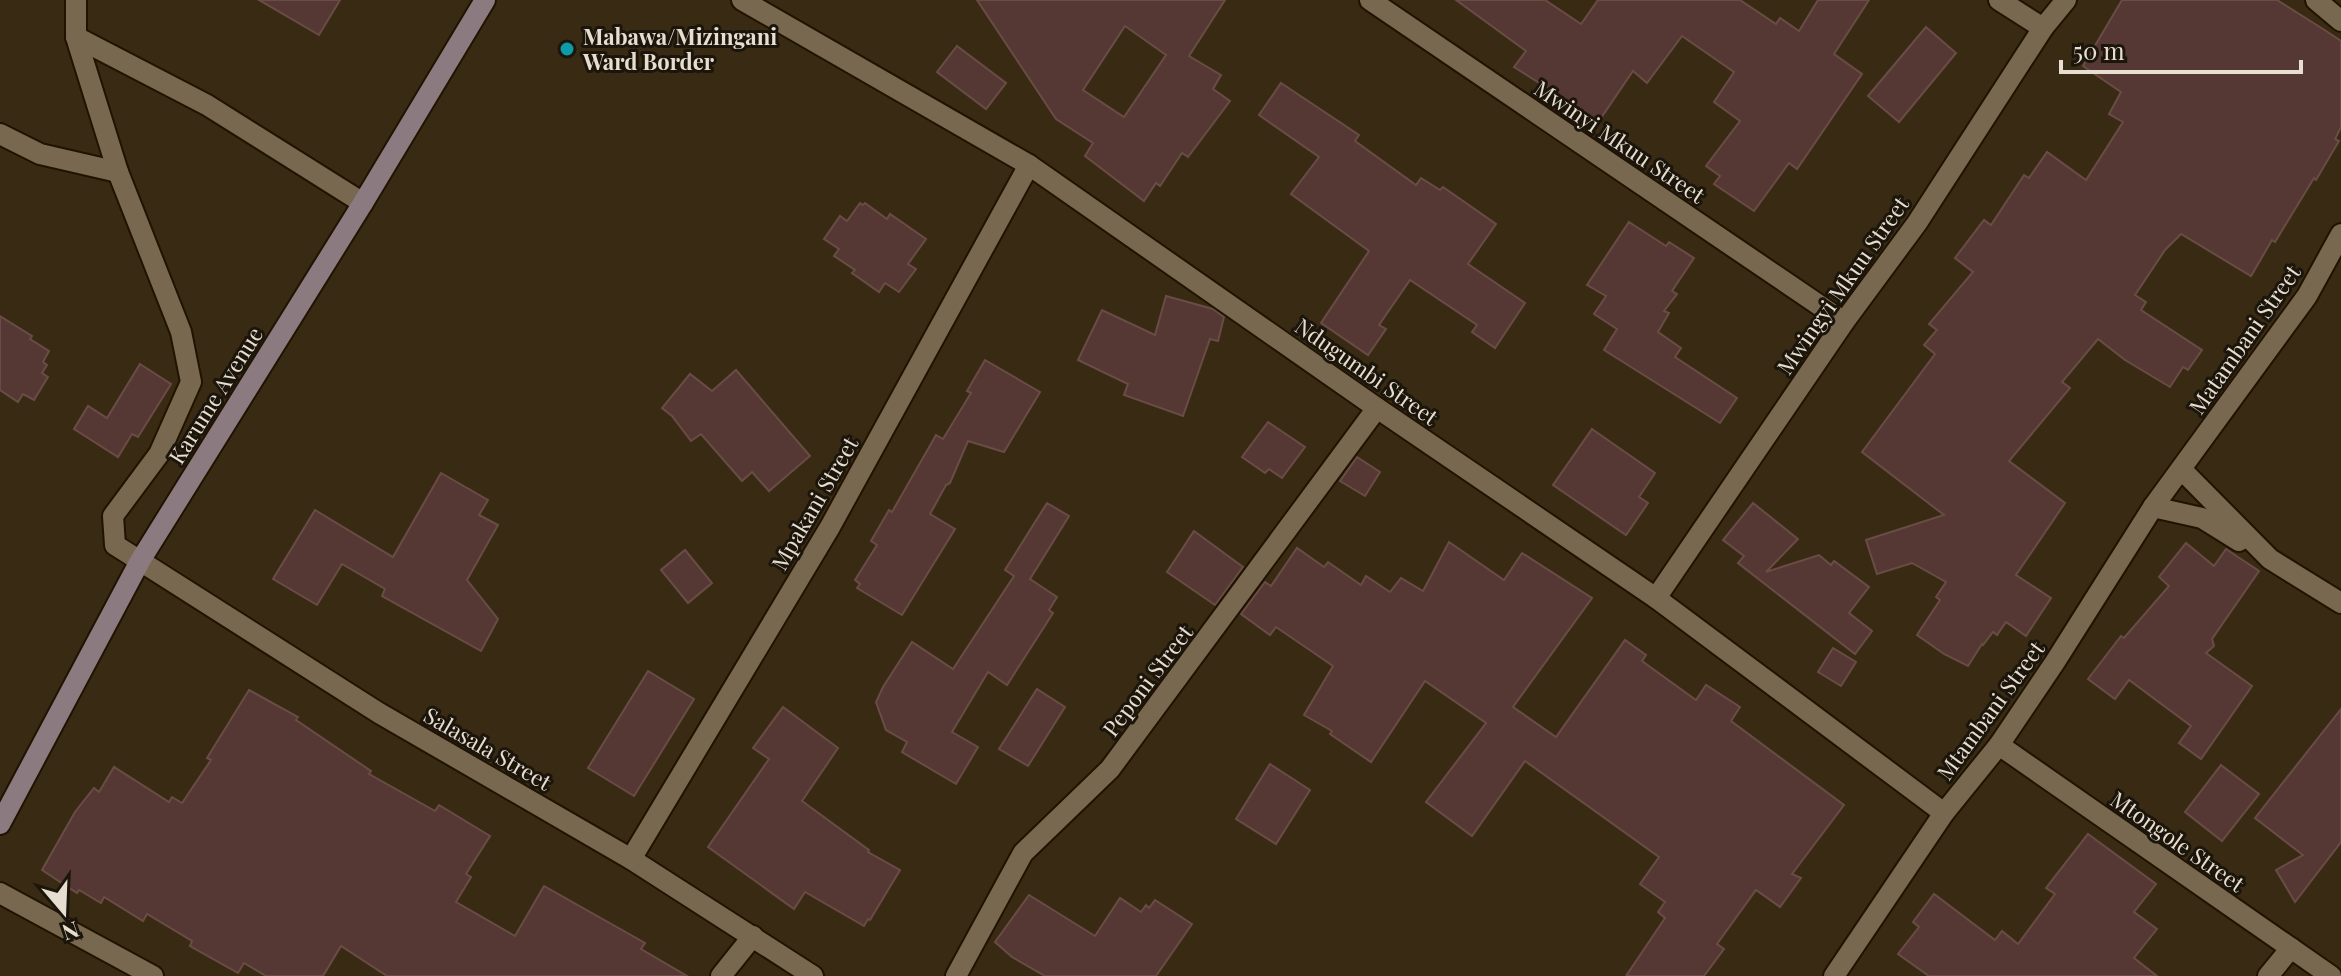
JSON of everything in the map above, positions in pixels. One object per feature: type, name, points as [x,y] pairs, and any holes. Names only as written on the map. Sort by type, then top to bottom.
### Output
[{"type":"main road","name":"Karume Avenue","points":[[0,824],[140,561],[363,203],[485,0]]},
{"type":"street","points":[[76,0],[76,37],[118,172]]},
{"type":"street","name":"Ndugumbi Street","points":[[742,0],[1029,165],[1656,598],[1944,813]]},
{"type":"street","name":"Mwinyi Mkuu Street","points":[[1370,0],[1844,322]]},
{"type":"street","points":[[1999,0],[2043,28]]},
{"type":"street","name":"Mwingyi Mkuu Street","points":[[1656,598],[1844,322],[1917,223],[2043,28],[2066,0]]},
{"type":"street","points":[[2316,0],[2341,21]]},
{"type":"street","points":[[76,37],[207,105],[363,203]]},
{"type":"street","points":[[0,134],[40,154],[118,172]]},
{"type":"street","name":"Mpakani Street","points":[[631,859],[830,527],[1029,165]]},
{"type":"street","name":"Salasala Street","points":[[118,172],[181,332],[191,382],[159,454],[113,516],[115,545],[379,713],[631,859],[813,976]]},
{"type":"street","name":"Matambani Street","points":[[2181,469],[2307,296],[2341,234]]},
{"type":"street","name":"Peponi Street","points":[[956,976],[1023,853],[1110,769],[1377,408]]},
{"type":"street","points":[[2181,469],[2270,559]]},
{"type":"street","name":"Mtambani Street","points":[[1834,976],[1944,813],[1999,745],[2153,507],[2181,469]]},
{"type":"street","points":[[2153,507],[2202,518],[2341,603]]},
{"type":"street","name":"Mtongole Street","points":[[1999,745],[2331,976]]},
{"type":"street","points":[[0,893],[153,976]]},
{"type":"street","points":[[721,976],[753,936]]},
{"type":"street","points":[[2268,976],[2291,948]]},
{"type":"building","points":[[259,0],[340,0],[319,35]]},
{"type":"building","points":[[977,0],[1225,0],[1189,56],[1221,75],[1213,89],[1230,101],[1188,157],[1182,153],[1160,186],[1156,183],[1144,201],[1085,156],[1093,143],[1056,119]],"holes":[[[1125,26],[1166,55],[1124,117],[1083,90]]]},
{"type":"building","points":[[1456,0],[1545,0],[1581,24],[1598,0],[1740,0],[1776,24],[1780,18],[1799,31],[1818,0],[1869,0],[1834,54],[1862,74],[1797,169],[1789,163],[1754,211],[1714,184],[1720,176],[1706,166],[1740,121],[1714,102],[1734,72],[1682,36],[1647,83],[1633,71],[1599,121],[1514,67],[1526,51]]},
{"type":"building","points":[[2122,0],[2277,0],[2323,29],[2341,41],[2341,127],[2335,139],[2339,141],[2251,276],[2181,234],[2165,250],[2135,295],[2146,302],[2141,310],[2202,350],[2188,370],[2183,367],[2170,387],[2125,360],[2098,339],[2062,382],[2070,388],[2009,461],[2065,503],[2016,575],[2051,598],[2026,636],[2006,622],[1997,635],[1993,632],[1982,644],[1968,666],[1917,635],[1940,600],[1936,597],[1946,582],[1912,563],[1877,574],[1866,540],[1944,515],[1862,452],[1935,354],[1924,345],[1937,330],[1929,324],[1973,272],[1955,258],[1984,220],[1991,225],[2024,175],[2029,178],[2047,152],[2086,180],[2123,122],[2109,114],[2121,92],[2083,66]]},
{"type":"building","points":[[1926,27],[1956,53],[1899,122],[1868,96]]},
{"type":"building","points":[[957,46],[1006,83],[986,109],[937,72]]},
{"type":"building","points":[[1281,83],[1359,135],[1355,141],[1416,185],[1421,178],[1440,190],[1443,187],[1496,224],[1468,264],[1525,303],[1495,348],[1472,332],[1477,325],[1410,280],[1379,325],[1386,329],[1368,355],[1321,323],[1369,251],[1291,194],[1319,157],[1259,115]]},
{"type":"building","points":[[860,203],[865,203],[887,219],[890,214],[926,239],[908,264],[916,269],[899,292],[885,283],[879,292],[852,273],[855,270],[834,256],[839,249],[824,239],[840,216],[847,221]]},
{"type":"building","points":[[1629,222],[1666,246],[1669,242],[1694,258],[1672,291],[1677,294],[1664,311],[1669,313],[1658,332],[1681,348],[1675,357],[1737,398],[1720,423],[1604,350],[1617,329],[1594,314],[1606,296],[1587,285]]},
{"type":"building","points":[[1166,296],[1213,309],[1224,317],[1218,341],[1210,339],[1183,416],[1124,395],[1128,384],[1078,360],[1102,310],[1155,335]]},
{"type":"building","points":[[0,316],[49,351],[42,373],[48,377],[34,400],[23,394],[18,402],[0,390]]},
{"type":"building","points":[[985,360],[1040,392],[1004,452],[968,441],[950,483],[930,514],[955,529],[902,615],[857,588],[860,584],[855,580],[877,545],[871,541],[889,510],[892,512],[936,435],[943,439],[971,393],[967,391]]},
{"type":"building","points":[[140,364],[171,384],[138,437],[132,434],[118,457],[74,429],[88,406],[107,418]]},
{"type":"building","points":[[736,370],[810,456],[769,491],[752,472],[742,481],[701,434],[691,441],[662,408],[690,374],[712,391]]},
{"type":"building","points":[[1268,422],[1305,447],[1282,478],[1269,469],[1265,473],[1242,457]]},
{"type":"building","points":[[1592,429],[1655,473],[1639,497],[1648,503],[1626,535],[1553,485]]},
{"type":"building","points":[[1357,457],[1380,472],[1365,496],[1340,481]]},
{"type":"building","points":[[441,473],[488,500],[479,515],[498,525],[467,580],[498,619],[481,651],[382,596],[385,589],[342,564],[317,605],[273,579],[315,510],[393,557]]},
{"type":"building","points":[[1047,503],[1069,516],[1030,579],[1057,597],[1049,610],[1053,613],[1007,685],[988,672],[952,732],[978,747],[956,784],[902,752],[907,742],[886,730],[876,702],[912,642],[953,669],[1014,576],[1005,570]]},
{"type":"building","points":[[1753,503],[1798,539],[1766,572],[1819,555],[1831,565],[1834,561],[1869,587],[1849,613],[1872,631],[1855,654],[1738,563],[1744,556],[1723,540]]},
{"type":"building","points":[[1194,531],[1243,567],[1215,605],[1167,572]]},
{"type":"building","points":[[1449,542],[1504,580],[1522,553],[1592,598],[1513,707],[1556,737],[1625,640],[1646,655],[1642,661],[1696,700],[1706,685],[1740,707],[1731,721],[1844,805],[1792,874],[1801,878],[1780,907],[1756,890],[1717,944],[1724,949],[1704,976],[1626,976],[1665,918],[1658,912],[1665,902],[1640,884],[1659,857],[1525,761],[1472,836],[1426,802],[1486,723],[1425,681],[1371,762],[1330,734],[1332,731],[1304,715],[1333,666],[1276,627],[1270,635],[1241,614],[1265,582],[1271,586],[1297,548],[1324,567],[1328,562],[1361,585],[1366,576],[1390,592],[1401,578],[1423,591]]},
{"type":"building","points":[[2186,543],[2214,566],[2226,549],[2259,571],[2212,639],[2214,646],[2206,653],[2252,686],[2201,759],[2179,743],[2191,726],[2129,680],[2115,699],[2088,679],[2121,636],[2124,638],[2169,586],[2159,577]]},
{"type":"building","points":[[685,550],[712,583],[688,603],[661,570]]},
{"type":"building","points":[[1833,648],[1856,662],[1841,686],[1818,672]]},
{"type":"building","points":[[648,671],[694,699],[634,796],[588,768]]},
{"type":"building","points":[[1037,689],[1065,707],[1028,766],[999,749]]},
{"type":"building","points":[[249,690],[298,717],[296,720],[371,771],[369,774],[435,811],[439,805],[490,836],[466,874],[471,877],[456,902],[515,936],[544,886],[645,943],[641,949],[687,976],[387,976],[341,946],[323,976],[266,976],[244,963],[238,973],[190,946],[192,941],[147,914],[143,921],[104,897],[101,903],[79,890],[77,893],[42,870],[75,812],[94,788],[99,792],[114,767],[169,802],[172,797],[182,803],[211,760],[207,758]]},
{"type":"building","points":[[783,707],[838,748],[802,801],[868,852],[900,870],[864,926],[805,892],[794,909],[708,847],[769,759],[753,748]]},
{"type":"building","points":[[2341,709],[2341,842],[2295,902],[2276,870],[2303,855],[2255,818]]},
{"type":"building","points":[[1270,764],[1310,790],[1276,844],[1236,819]]},
{"type":"building","points":[[2221,765],[2259,794],[2222,841],[2185,812]]},
{"type":"building","points":[[2088,834],[2156,884],[2134,912],[2157,929],[2134,958],[2157,976],[1929,976],[1898,954],[1919,927],[1913,922],[1934,894],[1995,940],[2002,931],[2018,944],[2055,894],[2046,888]]},
{"type":"building","points":[[1029,895],[1095,936],[1120,898],[1141,912],[1155,900],[1192,924],[1156,976],[1045,976],[1012,957],[995,942]]},
{"type":"place","name":"Mabawa/Mizingani Ward Border","points":[[567,49]]}]
